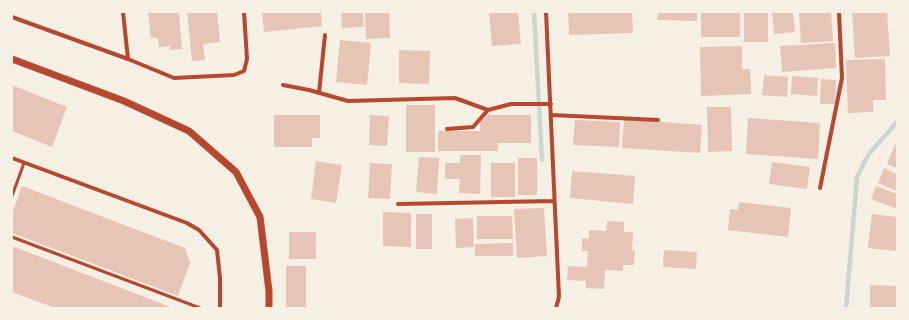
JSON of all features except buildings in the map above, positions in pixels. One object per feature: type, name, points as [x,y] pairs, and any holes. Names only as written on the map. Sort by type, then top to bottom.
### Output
[{"type":"street","points":[[123,12],[128,59]]},
{"type":"street","points":[[12,17],[128,59],[174,78],[234,75],[244,71],[247,59],[244,12]]},
{"type":"street","points":[[546,12],[549,104],[552,115],[553,200],[559,297],[556,308]]},
{"type":"street","points":[[820,188],[842,78],[839,12]]},
{"type":"street","points":[[319,93],[325,35]]},
{"type":"street","points":[[12,59],[124,101],[189,131],[236,172],[260,217],[268,292],[268,308]]},
{"type":"street","points":[[283,85],[348,101],[455,98],[488,110]]},
{"type":"street","points":[[448,129],[473,127],[488,110],[511,104],[549,104]]},
{"type":"street","points":[[552,115],[658,120]]},
{"type":"street","points":[[12,158],[187,223],[199,230],[217,250],[220,278],[220,308]]},
{"type":"street","points":[[398,204],[553,200]]},
{"type":"lane","points":[[12,196],[24,162]]},
{"type":"lane","points":[[12,237],[200,308]]},
{"type":"waterway","points":[[534,12],[542,160]]},
{"type":"waterway","points":[[846,308],[857,177],[868,155],[897,122]]}]
